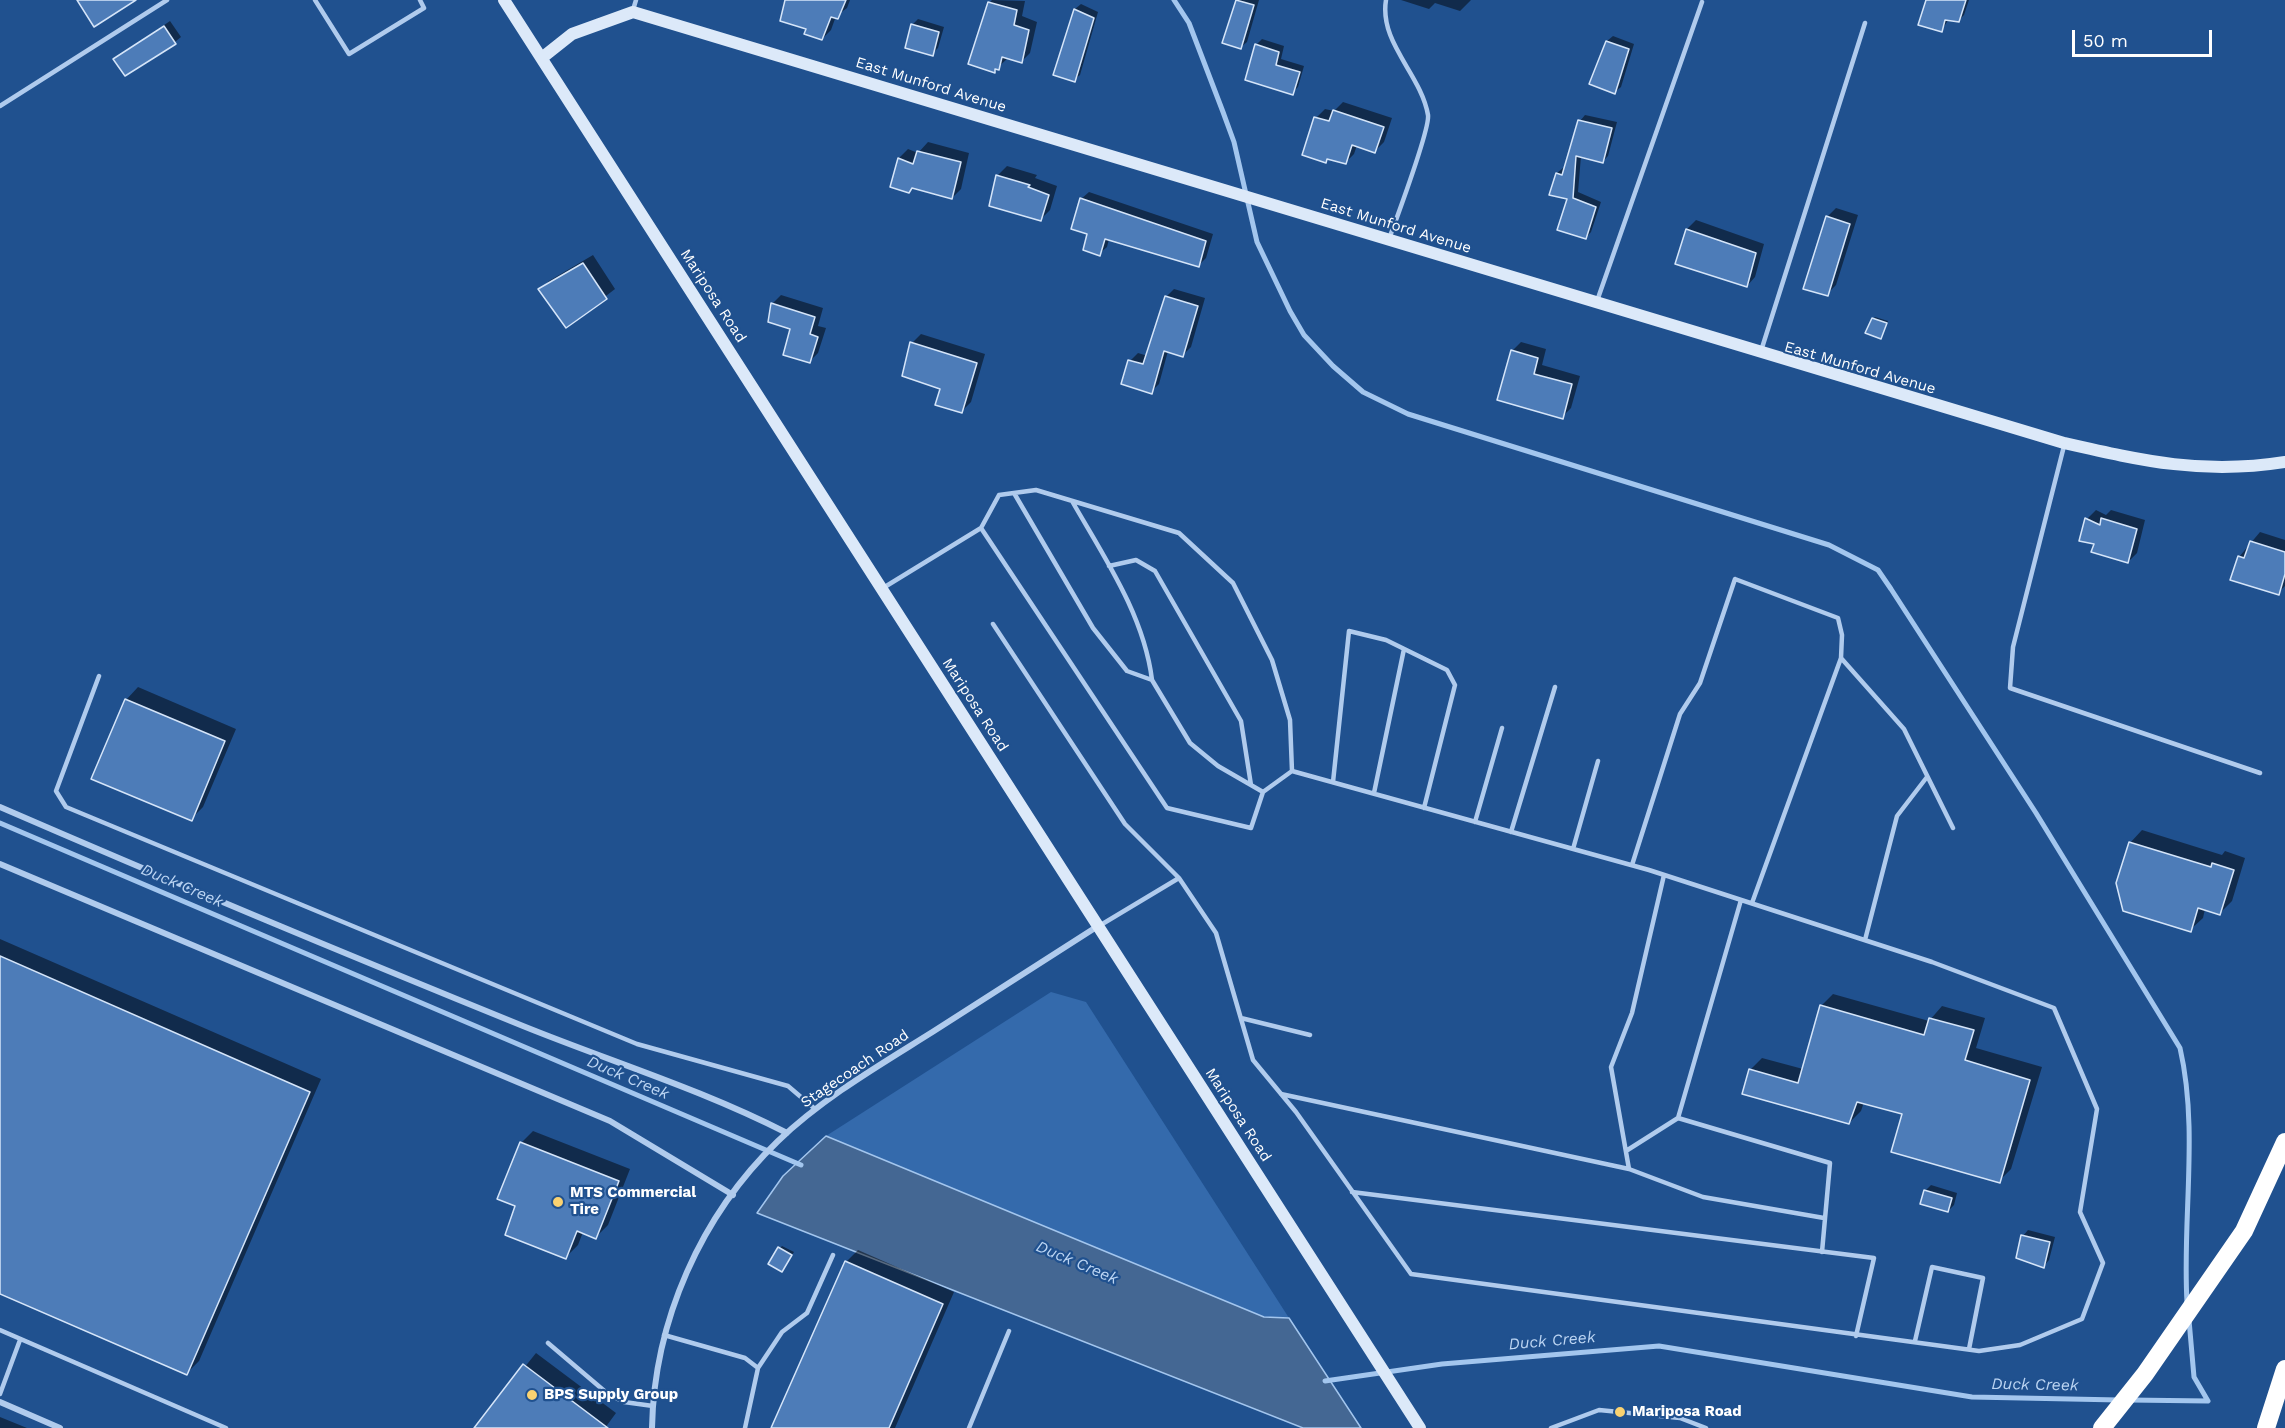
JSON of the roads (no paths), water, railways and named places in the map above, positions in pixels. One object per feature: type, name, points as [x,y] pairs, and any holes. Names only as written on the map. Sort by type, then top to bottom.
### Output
[{"type":"highway","points":[[2102,1428],[2145,1374],[2207,1288],[2244,1231],[2285,1142]]},
{"type":"highway","points":[[2266,1428],[2285,1369]]},
{"type":"street","name":"Mariposa Road","points":[[504,0],[543,57],[1420,1428]]},
{"type":"street","name":"East Munford Avenue","points":[[543,57],[572,34],[634,6],[1218,189],[1389,239],[1760,354],[2064,443],[2145,462],[2198,469],[2253,468],[2285,462]]},
{"type":"street","points":[[0,807],[245,913],[558,1041],[720,1099],[787,1133]]},
{"type":"street","points":[[0,864],[610,1121],[733,1195]]},
{"type":"street","name":"Stagecoach Road","points":[[652,1428],[653,1406],[664,1335],[684,1276],[714,1222],[749,1173],[787,1133],[815,1109],[886,1061],[1099,926]]},
{"type":"street","points":[[0,1402],[60,1428]]},
{"type":"lane","points":[[0,105],[167,0]]},
{"type":"lane","points":[[315,0],[349,54],[424,8],[420,0]]},
{"type":"lane","points":[[1386,0],[1384,12],[1390,38],[1421,91],[1429,118],[1389,239]]},
{"type":"lane","points":[[1596,303],[1702,2]]},
{"type":"lane","points":[[1760,354],[1865,23]]},
{"type":"lane","points":[[2064,443],[2013,647],[2010,688],[2260,773]]},
{"type":"lane","points":[[883,588],[981,528],[999,495],[1036,490],[1179,533],[1233,583],[1272,660],[1290,720],[1292,771]]},
{"type":"lane","points":[[1014,493],[1092,628],[1127,671],[1152,680]]},
{"type":"lane","points":[[1072,501],[1109,566],[1149,652],[1152,680],[1191,743],[1218,766],[1263,792]]},
{"type":"lane","points":[[981,528],[1167,808],[1251,828],[1263,792],[1292,771]]},
{"type":"lane","points":[[1109,566],[1136,560],[1155,571],[1241,721],[1251,785]]},
{"type":"lane","points":[[1632,865],[1680,714],[1700,683],[1735,579],[1838,618],[1842,635],[1841,658],[1752,903]]},
{"type":"lane","points":[[993,624],[1125,824],[1179,878],[1216,933],[1253,1060],[1281,1094],[1412,1274],[1979,1351],[2020,1346],[2082,1319],[2103,1263],[2080,1212],[2097,1109],[2054,1008],[1865,940],[1632,865],[1292,771]]},
{"type":"lane","points":[[1333,782],[1349,631],[1386,640],[1447,670],[1455,685],[1424,808]]},
{"type":"lane","points":[[1374,793],[1404,649]]},
{"type":"lane","points":[[1841,658],[1904,729],[1953,828]]},
{"type":"lane","points":[[99,676],[56,791],[66,807],[637,1044],[788,1086],[815,1109]]},
{"type":"lane","points":[[1511,832],[1555,687]]},
{"type":"lane","points":[[1475,822],[1502,728]]},
{"type":"lane","points":[[1573,849],[1598,760]]},
{"type":"lane","points":[[1865,940],[1897,816],[1927,777]]},
{"type":"lane","points":[[1629,1168],[1611,1066],[1632,1013],[1664,875]]},
{"type":"lane","points":[[1099,926],[1179,878]]},
{"type":"lane","points":[[1626,1151],[1678,1118],[1741,900]]},
{"type":"lane","points":[[1241,1018],[1310,1035]]},
{"type":"lane","points":[[1281,1094],[1629,1168],[1703,1197],[1824,1218]]},
{"type":"lane","points":[[1678,1118],[1830,1163],[1822,1251]]},
{"type":"lane","points":[[1352,1191],[1874,1258],[1856,1336]]},
{"type":"lane","points":[[745,1428],[758,1368],[783,1332],[807,1313],[832,1256]]},
{"type":"lane","points":[[1915,1341],[1932,1267],[1983,1278],[1969,1349]]},
{"type":"lane","points":[[0,1330],[226,1428]]},
{"type":"lane","points":[[969,1428],[1009,1331]]},
{"type":"lane","points":[[664,1335],[745,1358],[758,1368]]},
{"type":"lane","points":[[0,1394],[20,1340]]},
{"type":"lane","points":[[548,1343],[608,1394],[624,1402],[653,1406]]},
{"type":"lane","points":[[1551,1428],[1599,1410],[1680,1418],[1706,1428]]},
{"type":"water","points":[[826,1136],[1264,1317],[1289,1318],[1361,1428],[1303,1428],[757,1213],[783,1176]]},
{"type":"waterway","points":[[1174,0],[1189,23],[1234,142],[1257,242],[1290,311],[1304,335],[1333,366],[1363,392],[1408,414],[1829,545],[1878,570],[2036,813],[2180,1048],[2186,1079],[2189,1143],[2187,1302]]},
{"type":"waterway","name":"Duck Creek","points":[[0,823],[801,1165]]},
{"type":"waterway","points":[[2189,1320],[2194,1377],[2208,1401]]},
{"type":"waterway","name":"Duck Creek","points":[[1325,1381],[1442,1364],[1659,1346],[1972,1397],[2119,1400]]},
{"type":"waterway","name":"Duck Creek","points":[[2129,1400],[2208,1401]]},
{"type":"place","name":"MTS Commercial Tire","points":[[558,1202]]},
{"type":"place","name":"BPS Supply Group","points":[[532,1395]]},
{"type":"place","name":"Mariposa Road","points":[[1620,1412]]}]
